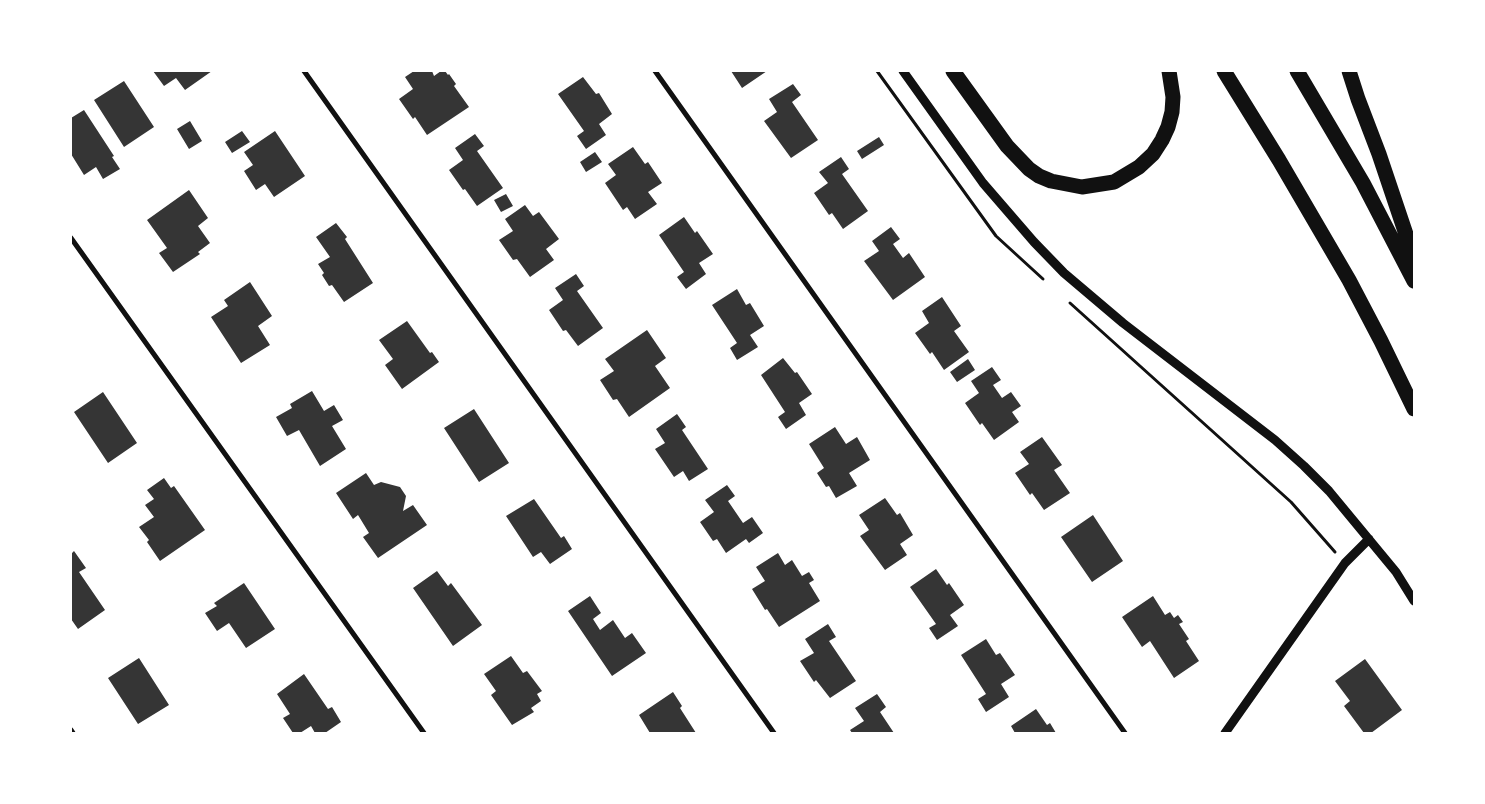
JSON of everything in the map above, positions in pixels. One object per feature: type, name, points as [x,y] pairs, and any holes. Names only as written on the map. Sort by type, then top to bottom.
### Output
[{"type":"highway","points":[[953,71],[1007,146],[1029,169],[1051,181],[1082,187],[1114,182],[1140,167],[1153,154],[1168,127],[1172,112],[1173,97],[1168,71]]},
{"type":"highway","points":[[1224,71],[1284,168],[1349,280],[1414,409]]},
{"type":"highway","points":[[1297,71],[1364,183],[1414,281]]},
{"type":"highway","points":[[1349,71],[1414,258]]},
{"type":"street","points":[[304,71],[774,733]]},
{"type":"street","points":[[655,71],[1125,733]]},
{"type":"street","points":[[902,71],[983,183],[1064,273],[1123,323],[1275,440],[1316,478],[1396,572],[1414,601]]},
{"type":"street","points":[[71,238],[424,733]]},
{"type":"street","points":[[1226,733],[1346,563],[1369,539]]},
{"type":"building","points":[[153,71],[212,71],[185,90],[176,78],[164,86]]},
{"type":"building","points":[[414,71],[432,71],[434,76],[441,71],[445,71],[456,84],[454,86],[469,107],[427,135],[415,117],[413,119],[399,99],[413,89],[405,77]]},
{"type":"building","points":[[731,71],[767,71],[742,88]]},
{"type":"building","points":[[583,77],[596,94],[599,93],[612,114],[599,124],[606,135],[586,149],[577,136],[584,131],[558,94]]},
{"type":"building","points":[[124,81],[154,127],[124,147],[94,100]]},
{"type":"building","points":[[793,84],[801,95],[792,102],[818,140],[791,158],[764,121],[777,112],[769,99]]},
{"type":"building","points":[[84,110],[114,156],[112,157],[120,169],[103,179],[96,167],[84,175],[71,154],[71,118]]},
{"type":"building","points":[[190,121],[202,141],[189,149],[177,129]]},
{"type":"building","points":[[242,131],[250,142],[232,153],[225,142]]},
{"type":"building","points":[[275,131],[305,176],[274,197],[265,184],[256,190],[244,171],[253,165],[244,152]]},
{"type":"building","points":[[475,134],[484,146],[477,151],[503,188],[477,206],[449,170],[463,160],[455,148]]},
{"type":"building","points":[[879,137],[884,145],[862,159],[857,151]]},
{"type":"building","points":[[633,147],[645,164],[648,162],[662,183],[648,192],[657,204],[635,219],[627,207],[623,210],[605,183],[616,175],[608,164]]},
{"type":"building","points":[[595,152],[602,162],[586,172],[580,162]]},
{"type":"building","points":[[841,157],[849,169],[842,174],[868,211],[843,229],[832,213],[829,215],[814,193],[828,183],[819,172]]},
{"type":"building","points":[[189,190],[208,218],[198,226],[210,243],[198,252],[200,254],[173,272],[159,253],[167,248],[147,220]]},
{"type":"building","points":[[506,194],[513,206],[501,212],[494,200]]},
{"type":"building","points":[[525,205],[533,216],[539,212],[559,239],[546,249],[554,260],[530,277],[517,259],[513,260],[499,240],[513,231],[505,219]]},
{"type":"building","points":[[684,217],[695,233],[697,231],[713,254],[699,263],[706,274],[686,289],[677,277],[684,272],[659,235]]},
{"type":"building","points":[[336,223],[347,237],[345,239],[373,283],[344,302],[332,285],[329,286],[318,264],[330,257],[316,237]]},
{"type":"building","points":[[891,227],[900,239],[893,244],[903,258],[909,253],[925,277],[893,300],[864,261],[879,251],[872,241]]},
{"type":"building","points":[[576,274],[584,286],[577,291],[603,328],[578,346],[566,330],[563,331],[549,310],[563,300],[555,288]]},
{"type":"building","points":[[250,282],[272,316],[258,326],[270,345],[241,363],[211,317],[228,306],[224,300]]},
{"type":"building","points":[[737,289],[746,305],[750,303],[764,326],[750,335],[758,347],[737,360],[730,348],[737,343],[712,305]]},
{"type":"building","points":[[942,297],[961,326],[954,331],[969,352],[944,370],[932,352],[930,354],[915,333],[929,323],[922,311]]},
{"type":"building","points":[[407,321],[430,353],[432,352],[439,362],[402,389],[385,365],[393,359],[379,340]]},
{"type":"building","points":[[647,330],[666,358],[655,366],[670,388],[629,417],[617,399],[613,400],[600,380],[614,371],[605,359]]},
{"type":"building","points":[[783,358],[795,373],[797,372],[812,394],[799,403],[806,415],[786,429],[778,417],[785,412],[761,375]]},
{"type":"building","points":[[968,359],[975,370],[957,382],[950,372]]},
{"type":"building","points":[[992,367],[1001,380],[993,385],[1002,398],[1011,392],[1021,406],[1012,412],[1019,422],[994,440],[982,423],[980,425],[965,403],[979,393],[971,381]]},
{"type":"building","points":[[312,391],[324,411],[334,405],[343,420],[332,426],[346,449],[320,466],[299,430],[287,436],[276,417],[292,408],[290,404]]},
{"type":"building","points":[[103,392],[137,443],[108,463],[74,412]]},
{"type":"building","points":[[474,409],[509,463],[479,482],[444,428]]},
{"type":"building","points":[[677,414],[686,427],[682,430],[708,469],[689,481],[683,471],[674,477],[655,449],[665,443],[656,429]]},
{"type":"building","points":[[835,427],[846,444],[857,437],[870,460],[849,473],[857,486],[836,498],[829,486],[826,487],[817,473],[824,468],[809,444]]},
{"type":"building","points":[[1042,437],[1062,465],[1054,470],[1070,493],[1044,510],[1032,493],[1030,495],[1015,473],[1029,464],[1020,452]]},
{"type":"building","points":[[366,473],[374,485],[381,482],[400,487],[406,496],[403,511],[413,505],[427,525],[378,558],[363,537],[369,533],[358,515],[353,519],[336,493]]},
{"type":"building","points":[[164,478],[171,488],[174,486],[205,530],[160,561],[147,542],[149,540],[139,527],[154,517],[145,505],[154,499],[147,490]]},
{"type":"building","points":[[727,485],[735,496],[728,501],[743,523],[752,517],[763,533],[749,543],[746,539],[726,553],[717,539],[713,541],[700,522],[714,512],[705,500]]},
{"type":"building","points":[[885,498],[897,515],[900,513],[913,535],[900,544],[907,555],[885,570],[860,536],[869,530],[859,515]]},
{"type":"building","points":[[534,499],[561,538],[564,536],[572,549],[550,564],[541,552],[533,557],[506,516]]},
{"type":"building","points":[[1093,515],[1123,561],[1092,582],[1061,537]]},
{"type":"building","points":[[74,551],[86,568],[79,572],[105,610],[78,629],[71,619],[71,554]]},
{"type":"building","points":[[778,553],[785,565],[792,560],[802,576],[809,572],[814,580],[809,583],[820,601],[779,627],[767,609],[765,610],[752,589],[765,581],[756,567]]},
{"type":"building","points":[[936,569],[947,585],[949,583],[964,605],[950,615],[958,626],[937,640],[929,628],[936,624],[910,587]]},
{"type":"building","points":[[437,571],[448,586],[451,583],[482,625],[453,646],[413,588]]},
{"type":"building","points":[[244,583],[275,629],[246,648],[229,623],[217,631],[205,613],[217,606],[214,603]]},
{"type":"building","points":[[590,596],[601,613],[593,619],[600,630],[613,620],[625,638],[632,633],[646,653],[612,676],[568,611]]},
{"type":"building","points":[[1153,596],[1165,615],[1170,612],[1174,618],[1178,615],[1183,622],[1179,624],[1189,639],[1186,641],[1199,661],[1174,678],[1150,641],[1142,647],[1122,617]]},
{"type":"building","points":[[828,624],[836,637],[829,641],[856,681],[830,698],[816,680],[814,682],[800,661],[814,653],[805,639]]},
{"type":"building","points":[[986,639],[996,655],[1000,653],[1015,675],[1001,684],[1009,697],[986,712],[978,699],[986,694],[961,655]]},
{"type":"building","points":[[511,656],[523,673],[527,671],[542,691],[537,694],[541,701],[531,708],[534,712],[512,725],[491,695],[496,691],[484,674]]},
{"type":"building","points":[[139,658],[169,705],[138,724],[108,678]]},
{"type":"building","points":[[1365,659],[1402,710],[1371,733],[1364,733],[1344,706],[1350,701],[1335,681]]},
{"type":"building","points":[[304,674],[328,709],[332,707],[341,722],[325,733],[315,733],[311,726],[300,733],[293,733],[283,718],[290,714],[277,694]]},
{"type":"building","points":[[673,692],[682,706],[680,708],[696,733],[650,733],[639,715]]},
{"type":"building","points":[[877,694],[886,707],[880,712],[894,733],[852,733],[850,730],[864,721],[855,708]]},
{"type":"building","points":[[1036,709],[1047,725],[1050,723],[1056,733],[1015,733],[1011,726]]}]
